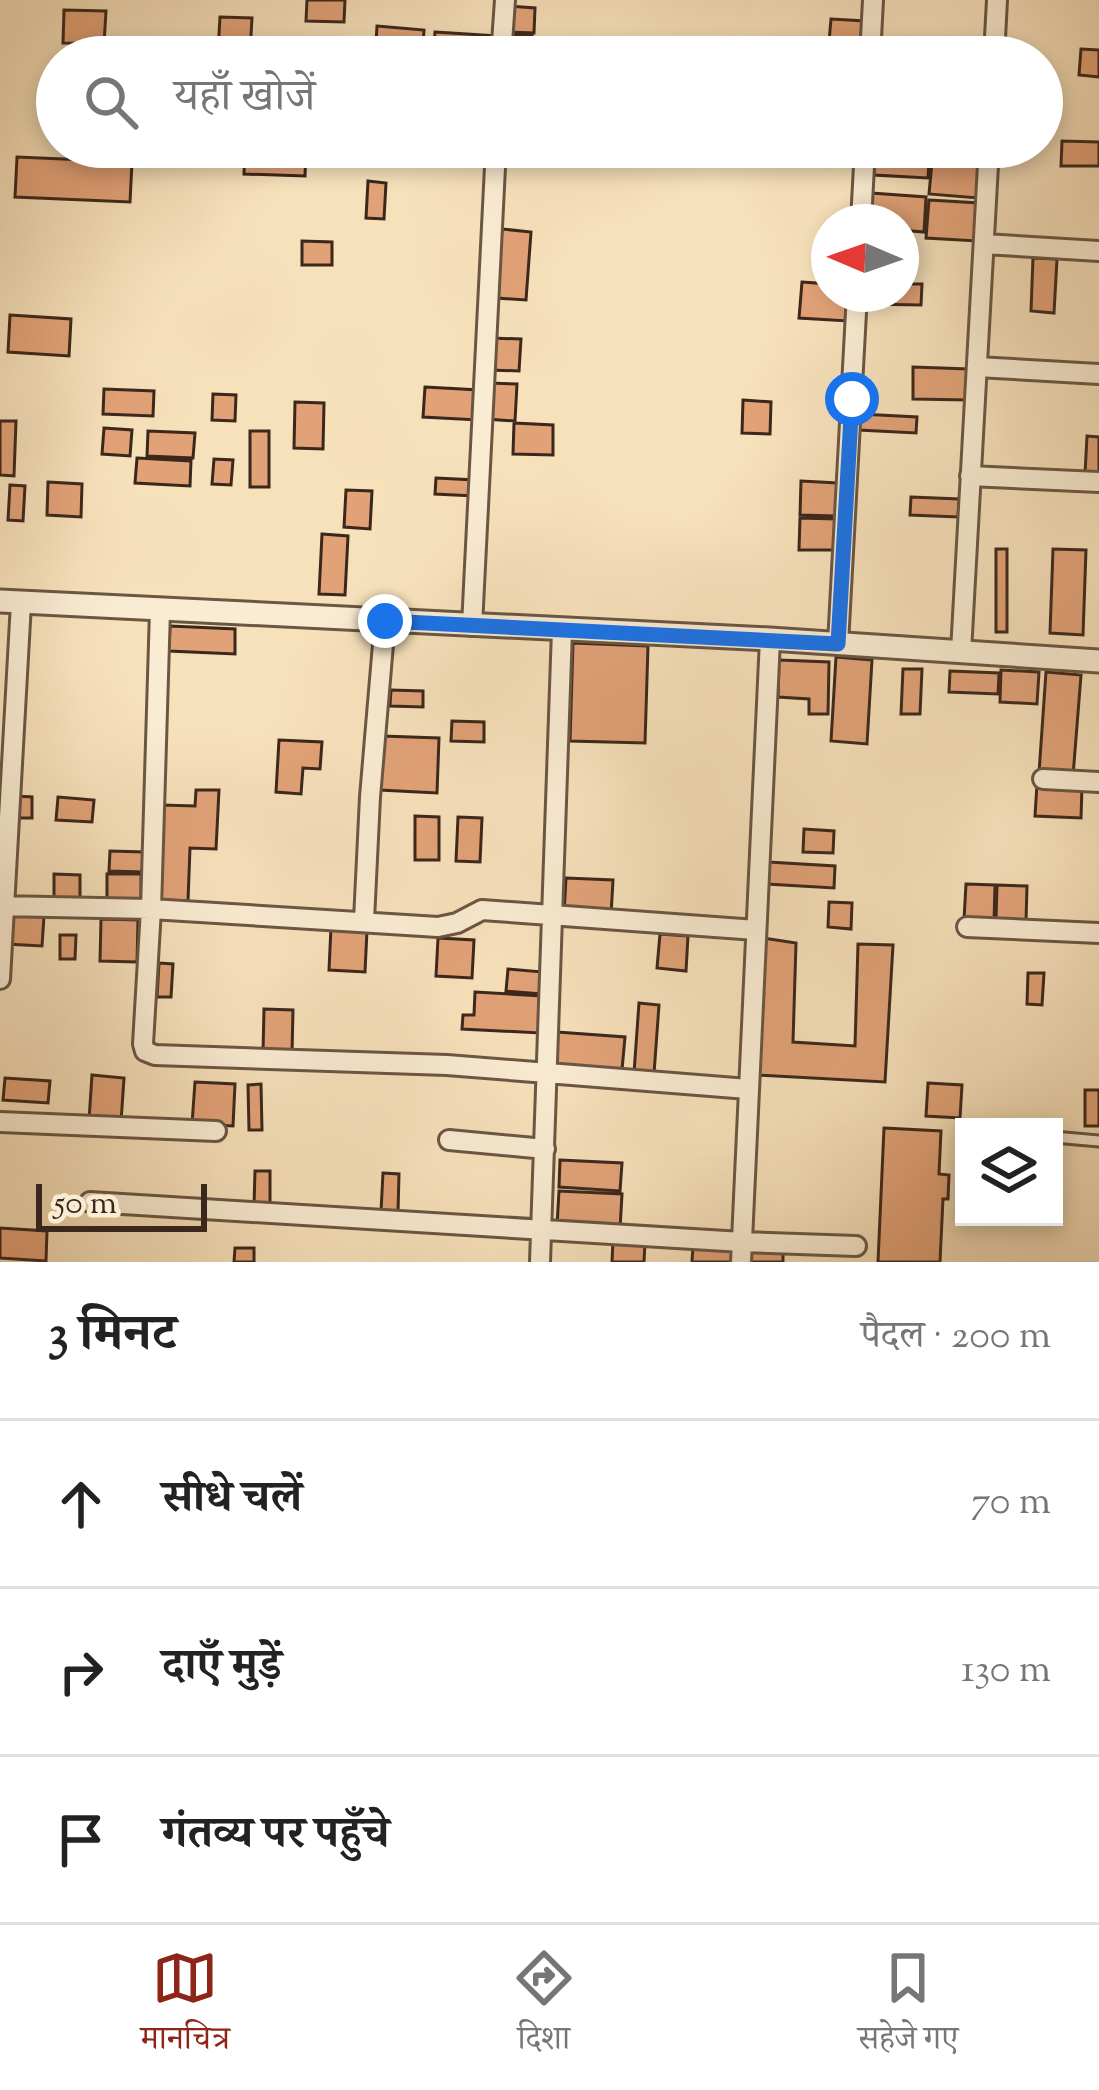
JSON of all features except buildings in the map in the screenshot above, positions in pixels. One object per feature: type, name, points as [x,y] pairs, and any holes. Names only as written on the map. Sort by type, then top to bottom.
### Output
[{"type":"street","points":[[502,36],[505,0]]},
{"type":"street","points":[[871,36],[873,0]]},
{"type":"street","points":[[995,36],[998,0]]},
{"type":"street","points":[[472,626],[495,168]]},
{"type":"street","points":[[862,204],[864,168]]},
{"type":"street","points":[[961,652],[988,168]]},
{"type":"street","points":[[984,244],[1099,251]]},
{"type":"street","points":[[838,644],[856,312]]},
{"type":"street","points":[[977,367],[1099,374]]},
{"type":"street","points":[[970,476],[1099,482]]},
{"type":"street","points":[[0,979],[10,602],[770,639],[1099,661]]},
{"type":"street","points":[[160,610],[142,1044],[146,1051],[448,1065],[748,1089]]},
{"type":"street","points":[[364,920],[385,621]]},
{"type":"street","points":[[540,1262],[562,630]]},
{"type":"street","points":[[742,1252],[770,639]]},
{"type":"street","points":[[1043,779],[1099,782]]},
{"type":"street","points":[[2,906],[151,909],[448,926],[482,910],[756,930]]},
{"type":"street","points":[[968,927],[1099,933]]},
{"type":"street","points":[[0,1122],[216,1132]]},
{"type":"street","points":[[449,1140],[545,1149]]},
{"type":"street","points":[[90,1202],[542,1229],[742,1252],[856,1246]]},
{"type":"lane","points":[[1063,1138],[1099,1141]]},
{"type":"route","points":[[385,621],[838,644],[852,399]]}]
